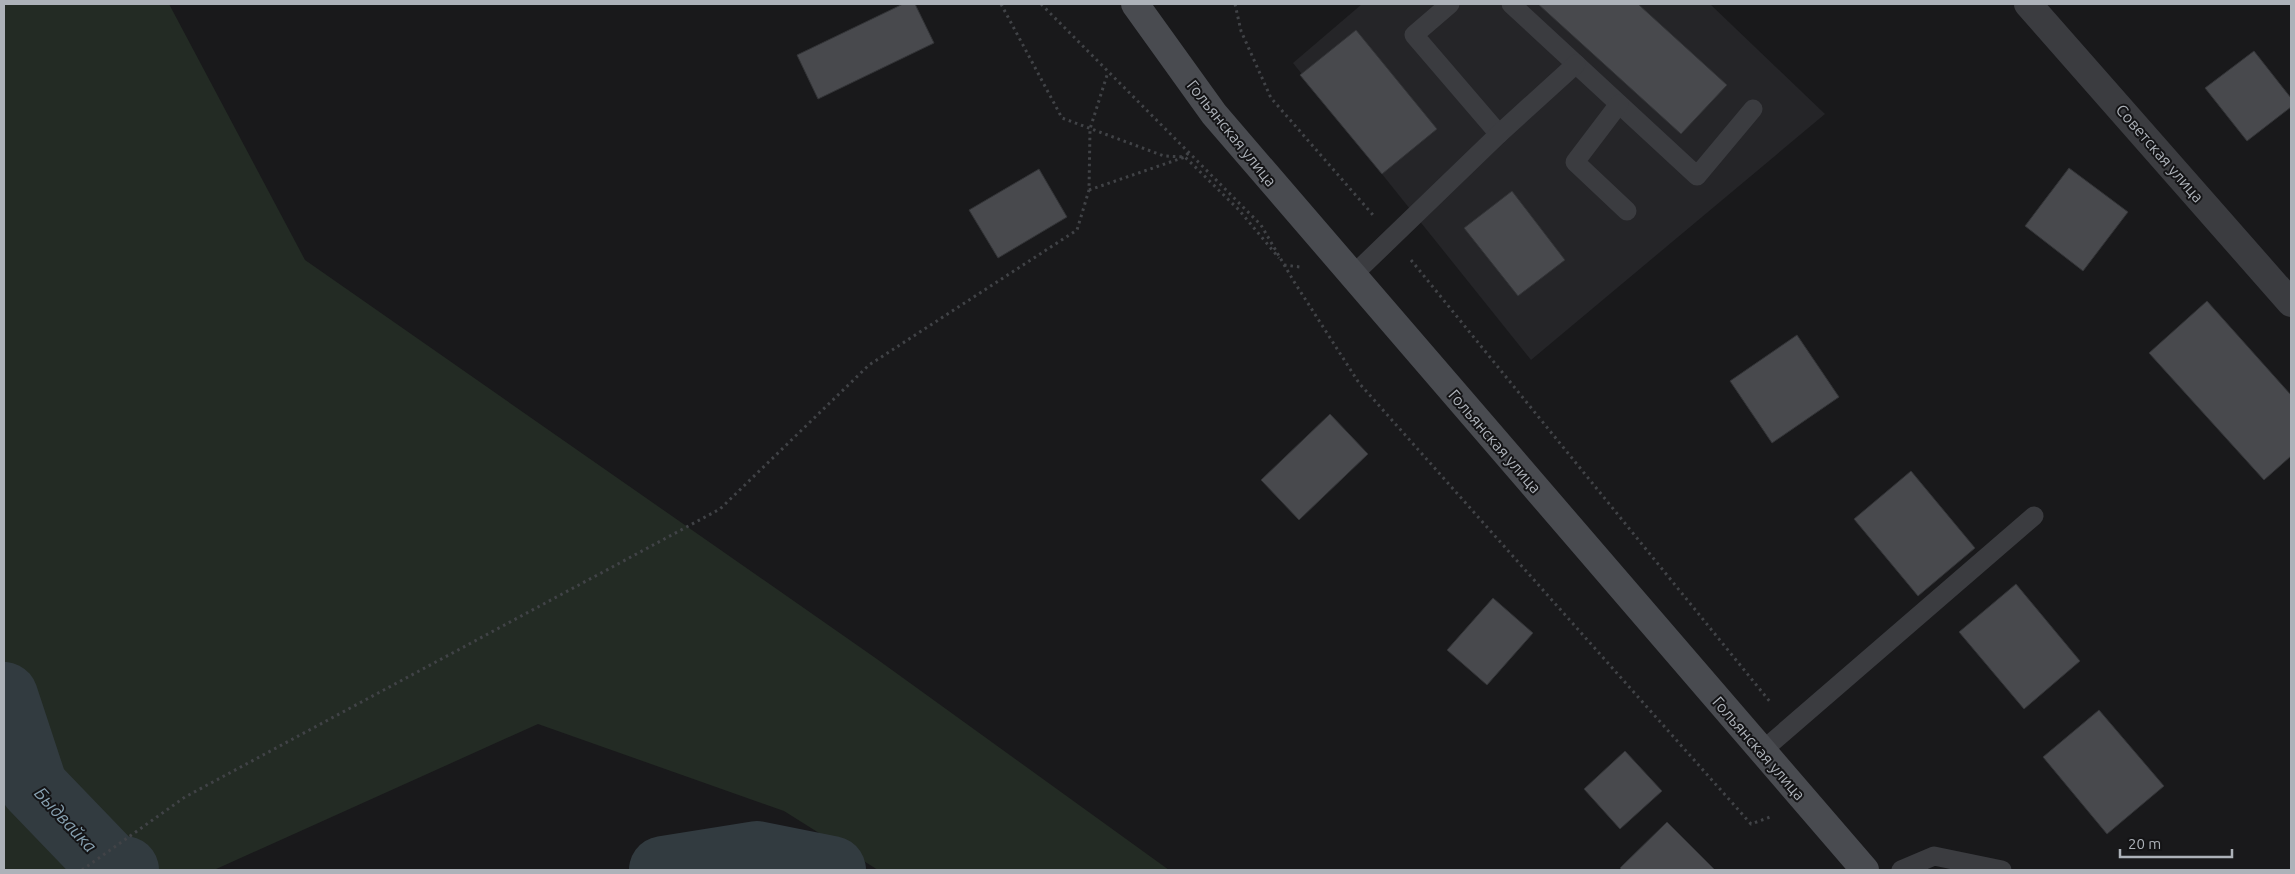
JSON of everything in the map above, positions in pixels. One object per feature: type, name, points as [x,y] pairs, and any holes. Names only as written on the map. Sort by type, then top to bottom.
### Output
[{"type":"main road","name":"Гольянская улица","points":[[1135,4],[1214,114],[1865,870]]},
{"type":"street","name":"Советская улица","points":[[2028,4],[2291,303]]},
{"type":"lane","points":[[1450,4],[1414,35],[1499,134]]},
{"type":"lane","points":[[1511,4],[1697,176],[1753,108]]},
{"type":"lane","points":[[1353,275],[1499,134],[1576,64]]},
{"type":"lane","points":[[1620,104],[1575,162],[1627,211]]},
{"type":"lane","points":[[1762,751],[2034,516]]},
{"type":"lane","points":[[1901,870],[1934,856],[2002,870]]},
{"type":"path","points":[[1001,4],[1062,118],[1164,156],[1185,157],[1239,210],[1284,265],[1353,275]]},
{"type":"path","points":[[1041,4],[1261,225],[1284,265],[1359,383],[1751,824]]},
{"type":"path","points":[[1234,4],[1241,31],[1271,98],[1392,237],[1790,726]]},
{"type":"path","points":[[82,870],[185,798],[720,509],[869,365],[1077,230],[1089,190],[1090,129],[1108,72]]},
{"type":"path","points":[[1089,190],[1185,157],[1189,152]]},
{"type":"shaded area","points":[[4,4],[169,4],[305,260],[874,657],[1169,870],[878,870],[784,811],[538,724],[214,870],[4,870]]},
{"type":"shaded area","points":[[1362,4],[1710,4],[1825,114],[1531,360],[1293,63]]},
{"type":"building","points":[[903,4],[915,4],[934,43],[818,99],[797,55]]},
{"type":"building","points":[[1538,4],[1638,4],[1727,85],[1681,134]]},
{"type":"building","points":[[1356,30],[1437,129],[1382,174],[1300,75]]},
{"type":"building","points":[[2254,51],[2291,98],[2291,107],[2247,141],[2205,88]]},
{"type":"building","points":[[2069,168],[2128,212],[2083,271],[2025,226]]},
{"type":"building","points":[[1039,169],[1067,217],[998,258],[969,210]]},
{"type":"building","points":[[1512,191],[1565,260],[1518,296],[1464,228]]},
{"type":"building","points":[[2207,301],[2291,395],[2291,456],[2264,480],[2149,353]]},
{"type":"building","points":[[1797,335],[1839,397],[1772,443],[1730,381]]},
{"type":"building","points":[[1330,414],[1368,454],[1299,520],[1261,480]]},
{"type":"building","points":[[1911,471],[1975,548],[1918,596],[1854,519]]},
{"type":"building","points":[[2016,584],[2080,661],[2024,709],[1959,632]]},
{"type":"building","points":[[1493,598],[1533,633],[1487,685],[1447,650]]},
{"type":"building","points":[[2099,710],[2164,786],[2107,834],[2043,757]]},
{"type":"building","points":[[1625,751],[1662,791],[1620,829],[1584,789]]},
{"type":"building","points":[[1667,822],[1715,870],[1622,870],[1620,868]]},
{"type":"waterway","name":"Быдвайка","points":[[4,696],[34,787],[112,868],[125,870]]},
{"type":"waterway","name":"Быдвайка","points":[[663,870],[757,855],[832,870]]}]
